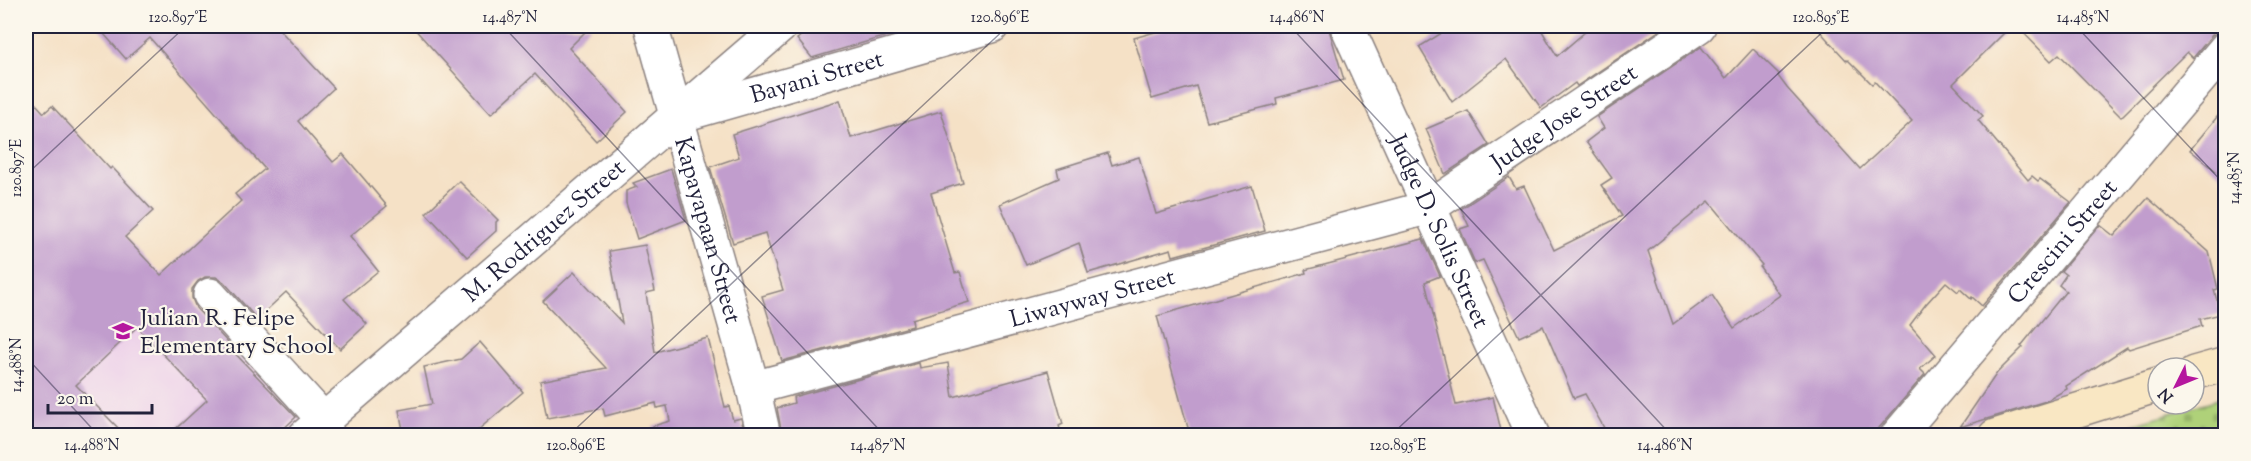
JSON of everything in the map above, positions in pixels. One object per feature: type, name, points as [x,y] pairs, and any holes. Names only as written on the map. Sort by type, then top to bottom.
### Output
[{"type":"main road","points":[[2206,370],[2226,364]]},
{"type":"main road","points":[[1995,435],[2146,389]]},
{"type":"street","name":"Kapayapaan Street","points":[[651,26],[753,388],[764,435]]},
{"type":"street","name":"M. Rodriguez Street","points":[[319,430],[781,26]]},
{"type":"street","name":"Bayani Street","points":[[676,117],[992,26]]},
{"type":"street","name":"Judge D. Solis Street","points":[[1347,26],[1533,435]]},
{"type":"street","name":"Judge Jose Street","points":[[1430,207],[1699,26]]},
{"type":"street","name":"Crescini Street","points":[[1896,435],[2226,48]]},
{"type":"street","name":"Liwayway Street","points":[[753,388],[1430,207]]},
{"type":"street","points":[[210,295],[319,430]]},
{"type":"shaded area","name":"Julian R. Felipe Elementary School","points":[[89,203],[314,422],[298,436],[26,435],[26,212],[54,239]]},
{"type":"green space","points":[[2225,397],[2225,435],[2096,435],[2161,416],[2206,416],[2206,403]]},
{"type":"building","points":[[97,26],[276,26],[334,88],[298,121],[333,162],[343,154],[387,206],[350,236],[378,271],[344,299],[367,324],[340,349],[286,292],[257,319],[224,282],[216,277],[205,277],[198,281],[192,289],[192,298],[196,308],[230,345],[228,346],[296,417],[277,435],[169,435],[207,400],[137,327],[76,385],[125,435],[26,435],[26,93],[44,113],[52,106],[110,169],[112,167],[153,211],[125,237],[161,275],[241,201],[235,194],[265,169],[150,38],[126,59]]},
{"type":"building","points":[[412,26],[591,26],[569,48],[627,112],[596,141],[535,74],[491,114]]},
{"type":"building","points":[[813,26],[902,26],[903,31],[812,58],[797,39]]},
{"type":"building","points":[[1176,26],[1328,26],[1344,80],[1276,98],[1277,104],[1207,122],[1196,86],[1152,99],[1134,38]]},
{"type":"building","points":[[1453,26],[1539,26],[1557,56],[1592,26],[1666,26],[1577,86],[1575,83],[1541,108],[1506,59],[1452,102],[1419,47]]},
{"type":"building","points":[[1815,26],[2011,26],[1953,84],[1983,116],[1978,120],[2028,180],[2032,176],[2038,181],[2040,179],[2071,202],[1982,306],[1960,289],[1958,292],[1946,282],[1926,304],[1910,325],[1936,355],[1920,369],[1925,374],[1873,435],[1608,435],[1585,394],[1574,398],[1543,326],[1519,337],[1483,260],[1475,263],[1460,229],[1469,226],[1461,209],[1509,177],[1516,189],[1524,186],[1554,250],[1622,216],[1601,185],[1612,178],[1586,142],[1604,128],[1597,117],[1701,47],[1726,78],[1753,49],[1779,74],[1778,76],[1787,88],[1860,169],[1912,121],[1875,82],[1872,84]],"holes":[[[1709,201],[1762,265],[1760,267],[1780,295],[1734,328],[1712,295],[1673,324],[1648,251]]]},
{"type":"building","points":[[2017,26],[2226,26],[2226,30],[2212,35],[2193,58],[2187,52],[2121,117],[2059,54],[2051,61]]},
{"type":"building","points":[[840,100],[851,138],[941,111],[963,183],[931,193],[955,273],[960,272],[969,302],[912,319],[913,326],[782,361],[762,296],[783,290],[765,233],[733,243],[710,167],[739,157],[732,134]]},
{"type":"building","points":[[2226,106],[2226,179],[2190,150]]},
{"type":"building","points":[[1468,111],[1489,145],[1445,174],[1426,129]]},
{"type":"building","points":[[1108,153],[1112,165],[1139,157],[1156,214],[1252,186],[1265,231],[1173,256],[1171,249],[1088,273],[1079,243],[1026,265],[1000,204],[1059,178],[1057,169]]},
{"type":"building","points":[[671,169],[686,220],[637,239],[626,203],[626,191],[637,187],[633,183]]},
{"type":"building","points":[[459,181],[498,220],[496,231],[467,257],[426,213]]},
{"type":"building","points":[[2148,198],[2209,252],[2218,289],[2214,290],[2221,314],[2200,319],[2202,326],[2129,349],[2127,347],[2046,401],[1960,427],[1997,373],[2023,347],[2021,346],[2066,291],[2059,285],[2066,275],[2061,271],[2100,225],[2114,236]]},
{"type":"building","points":[[1423,239],[1440,276],[1425,282],[1456,405],[1493,397],[1502,435],[1190,435],[1157,316],[1306,273],[1305,270]]},
{"type":"building","points":[[645,245],[655,291],[646,293],[655,352],[708,338],[725,407],[729,406],[733,420],[741,418],[745,435],[654,435],[653,426],[670,421],[667,406],[657,408],[656,403],[605,416],[603,408],[547,418],[540,381],[606,368],[543,301],[574,272],[622,323],[609,251]]},
{"type":"building","points":[[480,342],[523,392],[472,435],[404,435],[399,410],[432,404],[424,367],[461,359]]},
{"type":"building","points":[[919,363],[920,368],[948,363],[953,397],[1048,371],[1063,424],[1059,426],[1062,435],[782,435],[777,408],[794,403],[793,397]]},
{"type":"place","name":"Julian R. Felipe Elementary School","points":[[123,331]]}]
